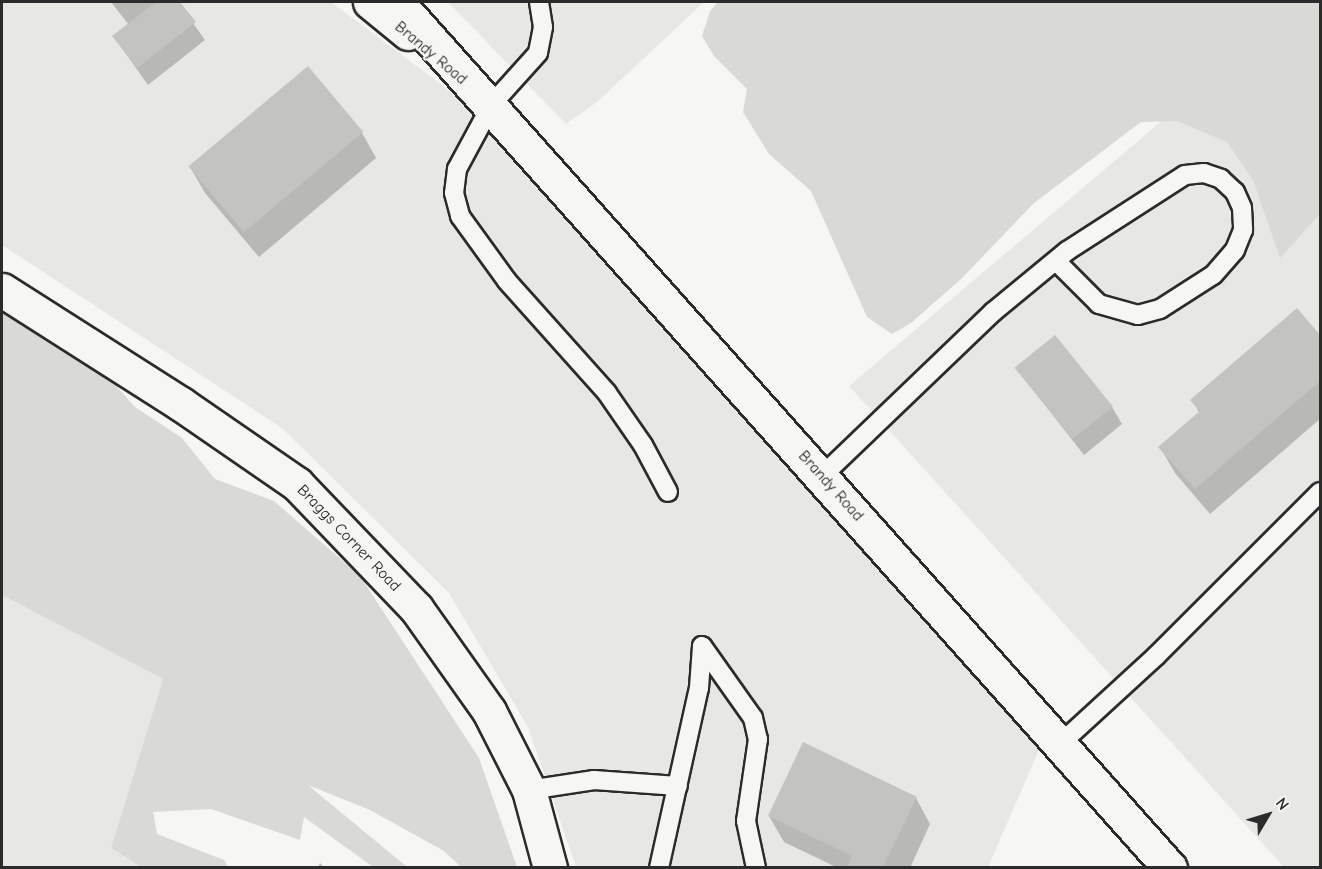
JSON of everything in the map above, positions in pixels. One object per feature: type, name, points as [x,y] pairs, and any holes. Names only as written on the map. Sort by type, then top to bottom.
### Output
[{"type":"main road","name":"Brandy Road","points":[[370,2],[492,104]]},
{"type":"main road","name":"Brandy Road","points":[[397,2],[492,104],[1170,867]]},
{"type":"main road","name":"Braggs Corner Road","points":[[2,290],[181,404],[297,484],[416,608],[489,711],[529,790],[550,867]]},
{"type":"lane","points":[[538,2],[543,27],[538,53],[492,104],[457,169],[454,193],[460,216],[507,281],[606,393],[643,445],[668,492]]},
{"type":"lane","points":[[822,476],[993,312],[1056,261],[1185,176],[1204,173],[1221,179],[1235,192],[1242,208],[1243,230],[1235,250],[1213,275],[1161,309],[1138,315],[1099,304],[1056,261]]},
{"type":"lane","points":[[1060,744],[1156,656],[1320,492]]},
{"type":"lane","points":[[659,867],[699,688],[702,646],[753,718],[758,739],[746,821],[756,867]]},
{"type":"lane","points":[[529,790],[594,780],[678,786]]},
{"type":"shaded area","points":[[2,2],[331,2],[451,92],[1039,750],[988,867],[576,867],[528,727],[449,593],[282,428],[2,245]]},
{"type":"shaded area","points":[[448,2],[704,2],[597,102],[566,124]]},
{"type":"shaded area","points":[[718,2],[1320,2],[1320,214],[1280,258],[1253,180],[1227,142],[1177,121],[1141,122],[1034,203],[961,279],[911,323],[892,334],[867,317],[811,191],[769,154],[743,112],[747,89],[714,56],[702,36],[710,11]]},
{"type":"shaded area","points":[[1302,2],[1320,2],[1320,867],[1284,867],[849,386]]},
{"type":"shaded area","points":[[2,305],[92,359],[135,407],[182,438],[215,479],[274,501],[360,576],[479,758],[517,867],[461,867],[444,851],[370,810],[308,785],[407,867],[373,867],[304,817],[300,840],[211,809],[153,812],[157,834],[224,860],[228,867],[141,867],[111,848],[163,679],[2,595]]},
{"type":"shaded area","points":[[2,595],[163,679],[111,848],[141,867],[2,867]]},
{"type":"building","points":[[156,2],[180,2],[196,22],[137,68],[112,36]]},
{"type":"building","points":[[308,66],[363,132],[244,232],[188,166]]},
{"type":"building","points":[[1297,308],[1320,335],[1320,381],[1195,489],[1158,447],[1200,411],[1190,400]]},
{"type":"building","points":[[1055,335],[1113,406],[1072,439],[1015,368]]},
{"type":"building","points":[[803,742],[917,797],[883,867],[847,867],[852,856],[768,816]]}]
